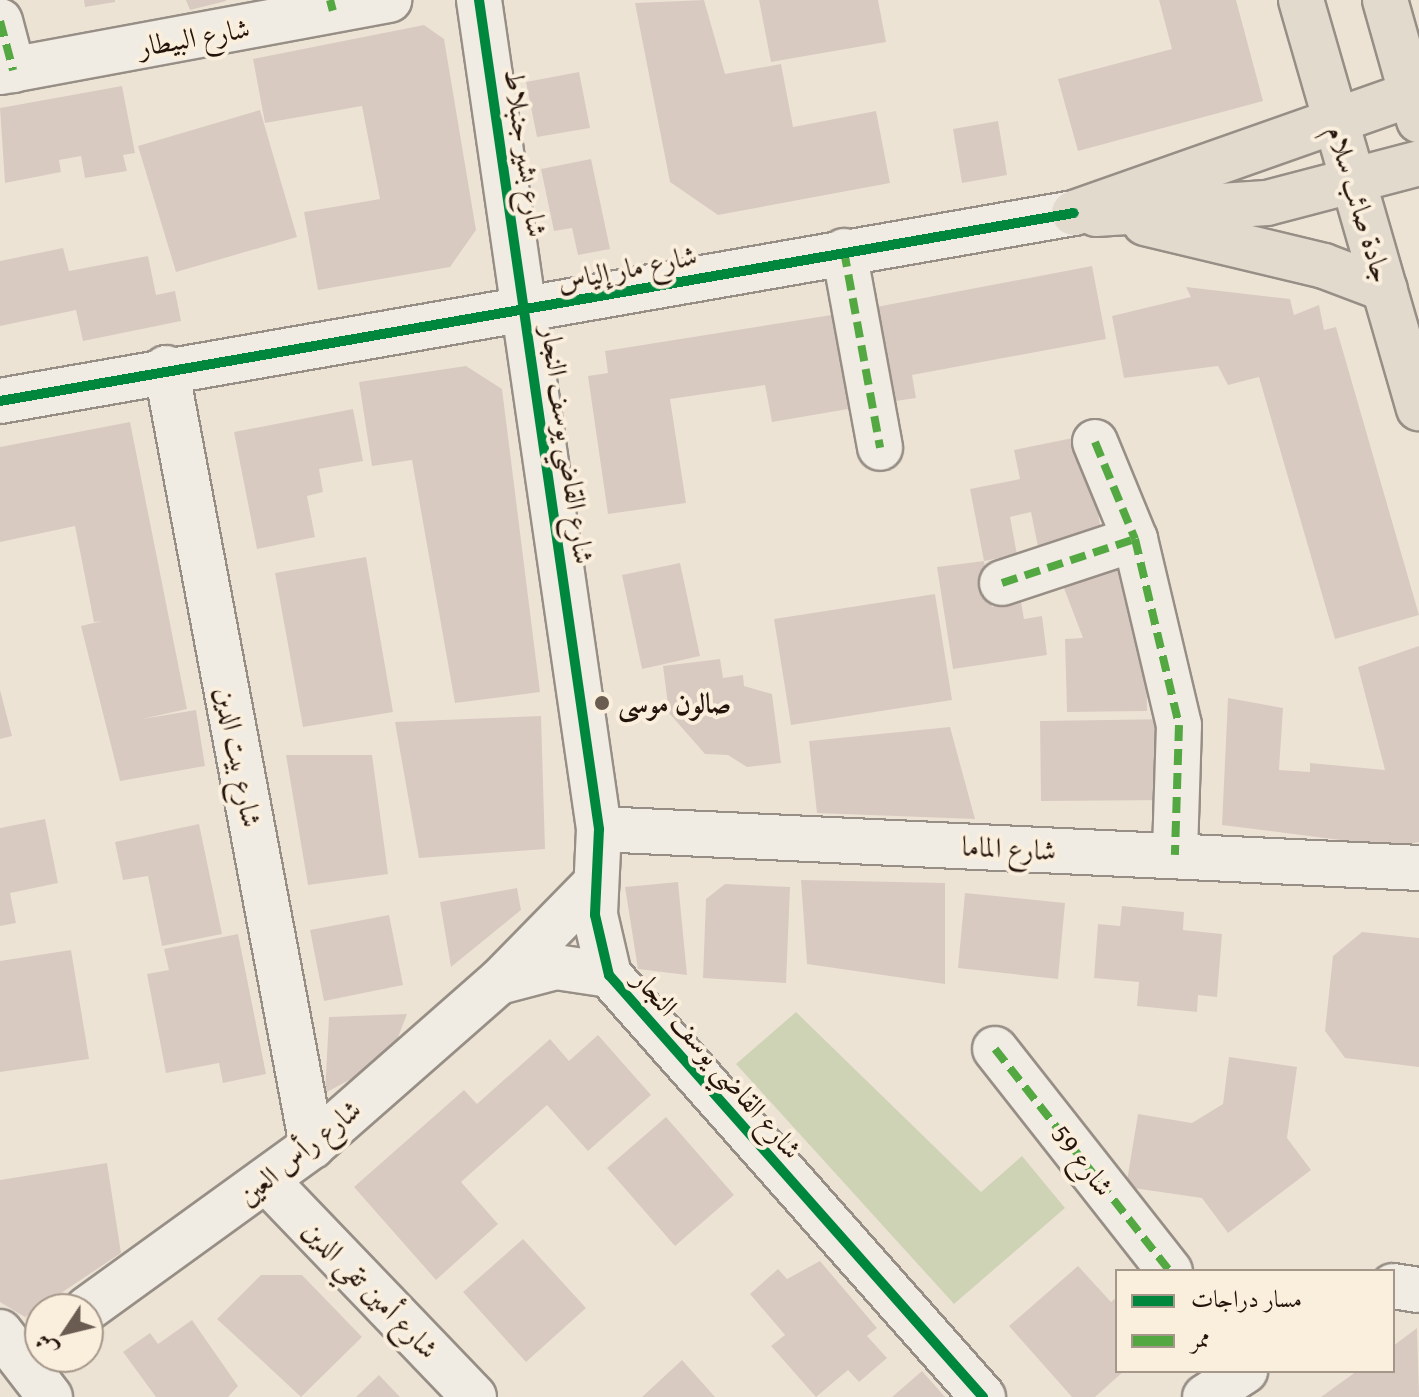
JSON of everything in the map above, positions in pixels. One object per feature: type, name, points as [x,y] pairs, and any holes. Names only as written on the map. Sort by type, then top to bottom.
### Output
[{"type":"highway","name":"جادة صائب سلام","points":[[1301,0],[1419,408]]},
{"type":"highway","points":[[1074,213],[1334,118],[1415,107],[1385,0]]},
{"type":"highway","points":[[1074,213],[1121,216],[1267,203],[1419,163]]},
{"type":"highway","points":[[1121,216],[1240,251],[1324,266],[1385,289]]},
{"type":"street","name":"شارع البيطار","points":[[6,71],[332,6],[389,0]]},
{"type":"street","name":"شارع بشير جنبلاط","points":[[479,0],[525,312]]},
{"type":"street","points":[[0,21],[6,71]]},
{"type":"street","name":"شارع مار إلياس","points":[[0,401],[166,368],[525,312],[844,251],[1074,213]]},
{"type":"street","points":[[844,251],[880,448]]},
{"type":"street","name":"شارع القاضي يوسف النجار","points":[[525,312],[599,829],[595,884],[609,975],[983,1397]]},
{"type":"street","name":"شارع بيت الدين","points":[[166,368],[312,1146]]},
{"type":"street","points":[[1095,442],[1135,539],[1179,725],[1175,855]]},
{"type":"street","points":[[1002,583],[1135,539]]},
{"type":"street","name":"شارع الماما","points":[[599,829],[1419,868]]},
{"type":"street","name":"شارع رأس العين","points":[[104,1297],[312,1146],[499,982],[595,884]]},
{"type":"street","name":"شارع رأس العين","points":[[499,982],[556,967],[609,975]]},
{"type":"street","name":"شارع 59","points":[[995,1049],[1168,1269]]},
{"type":"street","name":"شارع أمين تقي الدين","points":[[267,1181],[474,1397]]},
{"type":"street","points":[[1395,1286],[1419,1290]]},
{"type":"street","points":[[16,1350],[50,1397]]},
{"type":"street","points":[[1205,1397],[1242,1373]]},
{"type":"green space","points":[[796,1012],[981,1192],[1022,1156],[1065,1208],[954,1304],[736,1064]]},
{"type":"building","points":[[84,0],[115,0],[115,2],[85,7]]},
{"type":"building","points":[[186,0],[226,0],[226,1],[190,10]]},
{"type":"building","points":[[704,0],[725,74],[781,64],[793,127],[876,111],[890,183],[718,215],[670,182],[635,3]]},
{"type":"building","points":[[759,0],[878,0],[886,42],[771,62]]},
{"type":"building","points":[[1159,0],[1236,0],[1263,101],[1078,151],[1058,79],[1172,49]]},
{"type":"building","points":[[424,25],[444,39],[476,230],[450,267],[318,290],[304,212],[380,199],[362,106],[265,123],[253,59]]},
{"type":"building","points":[[579,72],[590,128],[537,137],[526,82]]},
{"type":"building","points":[[122,86],[135,153],[123,155],[127,171],[85,178],[81,156],[59,160],[61,172],[5,183],[0,108]]},
{"type":"building","points":[[260,110],[297,237],[176,272],[138,146]]},
{"type":"building","points":[[998,121],[1007,175],[962,183],[953,129]]},
{"type":"building","points":[[591,159],[610,249],[578,255],[572,228],[554,231],[541,169]]},
{"type":"building","points":[[63,248],[69,271],[148,256],[156,295],[175,291],[181,321],[83,341],[76,310],[0,326],[0,261]]},
{"type":"building","points":[[1092,266],[1106,339],[912,375],[916,398],[889,402],[871,308]]},
{"type":"building","points":[[1186,287],[1290,299],[1294,315],[1319,305],[1324,330],[1336,327],[1419,615],[1335,639],[1259,377],[1228,385],[1218,366],[1124,378],[1112,316],[1191,297]]},
{"type":"building","points":[[844,313],[854,408],[772,422],[765,385],[670,399],[686,503],[608,514],[588,376],[608,373],[605,351]]},
{"type":"building","points":[[466,366],[502,389],[540,692],[455,703],[412,460],[372,466],[359,382]]},
{"type":"building","points":[[353,409],[363,461],[319,469],[323,492],[307,496],[315,537],[257,549],[234,432]]},
{"type":"building","points":[[130,422],[187,709],[142,719],[196,710],[205,766],[120,781],[81,626],[102,621],[94,622],[75,526],[0,542],[0,447]]},
{"type":"building","points":[[1083,436],[1103,540],[1039,552],[1031,512],[1010,517],[1017,555],[984,561],[970,489],[1020,479],[1014,450]]},
{"type":"building","points":[[1116,555],[1146,638],[1147,711],[1067,712],[1065,639],[1083,638],[1059,575]]},
{"type":"building","points":[[366,557],[393,712],[303,727],[275,573]]},
{"type":"building","points":[[984,561],[992,607],[1021,602],[1024,619],[1042,616],[1047,655],[953,669],[937,567]]},
{"type":"building","points":[[680,563],[700,656],[642,669],[622,575]]},
{"type":"building","points":[[935,594],[952,700],[791,725],[774,619]]},
{"type":"building","points":[[1419,646],[1419,842],[1395,847],[1222,825],[1228,698],[1283,708],[1279,770],[1310,772],[1310,763],[1385,770],[1358,667]]},
{"type":"building","points":[[720,659],[723,678],[743,675],[744,686],[772,694],[781,763],[747,767],[728,755],[705,754],[669,713],[663,666]]},
{"type":"building","points":[[0,690],[12,736],[0,739]]},
{"type":"building","points":[[541,716],[545,849],[419,858],[395,722]]},
{"type":"building","points":[[1173,719],[1175,800],[1041,801],[1040,721]]},
{"type":"building","points":[[950,727],[975,819],[817,813],[809,741]]},
{"type":"building","points":[[286,755],[372,755],[388,874],[308,885]]},
{"type":"building","points":[[45,819],[58,883],[10,893],[16,923],[0,926],[0,828]]},
{"type":"building","points":[[199,824],[222,934],[162,946],[148,876],[123,880],[115,842]]},
{"type":"building","points":[[801,880],[945,883],[945,984],[807,964]]},
{"type":"building","points":[[678,882],[687,975],[638,969],[625,887]]},
{"type":"building","points":[[725,884],[790,887],[786,983],[703,978],[706,899]]},
{"type":"building","points":[[517,888],[521,910],[451,967],[440,902]]},
{"type":"building","points":[[965,893],[1065,903],[1058,979],[958,968]]},
{"type":"building","points":[[1122,906],[1184,912],[1183,930],[1222,934],[1217,997],[1198,995],[1197,1012],[1137,1006],[1139,982],[1094,978],[1098,924],[1120,926]]},
{"type":"building","points":[[389,915],[403,985],[324,1001],[310,930]]},
{"type":"building","points":[[1362,932],[1419,938],[1419,1067],[1345,1058],[1325,1031],[1333,956]]},
{"type":"building","points":[[238,934],[266,1074],[223,1083],[219,1063],[166,1073],[147,974],[169,970],[164,949]]},
{"type":"building","points":[[71,950],[89,1059],[0,1072],[0,961]]},
{"type":"building","points":[[407,1014],[390,1058],[325,1093],[329,1017]]},
{"type":"building","points":[[598,1035],[651,1095],[588,1151],[547,1105],[461,1182],[498,1224],[436,1280],[354,1187],[464,1090],[477,1104],[550,1039],[569,1061]]},
{"type":"building","points":[[1229,1057],[1297,1067],[1287,1138],[1311,1170],[1228,1233],[1202,1198],[1126,1187],[1138,1114],[1192,1123],[1223,1104]]},
{"type":"building","points":[[666,1117],[734,1195],[675,1246],[607,1168]]},
{"type":"building","points":[[107,1163],[121,1253],[61,1293],[24,1293],[24,1316],[0,1302],[0,1180]]},
{"type":"building","points":[[523,1239],[586,1308],[526,1362],[463,1292]]},
{"type":"building","points":[[820,1261],[877,1328],[867,1336],[887,1358],[859,1382],[848,1370],[816,1397],[771,1346],[785,1335],[750,1294],[778,1269],[787,1279]]},
{"type":"building","points":[[1078,1266],[1111,1302],[1115,1299],[1115,1373],[1122,1373],[1095,1397],[1072,1397],[1009,1326]]},
{"type":"building","points":[[261,1275],[302,1275],[362,1337],[301,1397],[217,1319]]},
{"type":"building","points":[[192,1320],[238,1386],[228,1397],[156,1397],[123,1352],[150,1333],[158,1344]]},
{"type":"building","points":[[1417,1328],[1419,1397],[1321,1397],[1354,1373],[1395,1373],[1395,1344]]},
{"type":"building","points":[[682,1360],[715,1397],[642,1397]]},
{"type":"building","points":[[922,1371],[945,1397],[892,1397]]},
{"type":"building","points":[[379,1375],[400,1397],[356,1397]]},
{"type":"marked path","points":[[330,0],[333,11]]},
{"type":"marked path","points":[[0,21],[13,70]]},
{"type":"marked path","points":[[844,251],[880,448]]},
{"type":"marked path","points":[[1095,442],[1135,539],[1179,725],[1175,855]]},
{"type":"marked path","points":[[1002,583],[1135,539]]},
{"type":"marked path","points":[[995,1049],[1168,1269]]},
{"type":"cycle path","points":[[479,0],[599,829],[595,915],[609,975],[983,1397]]},
{"type":"cycle path","points":[[0,401],[1074,213]]},
{"type":"place","name":"صالون موسى","points":[[602,703]]}]
